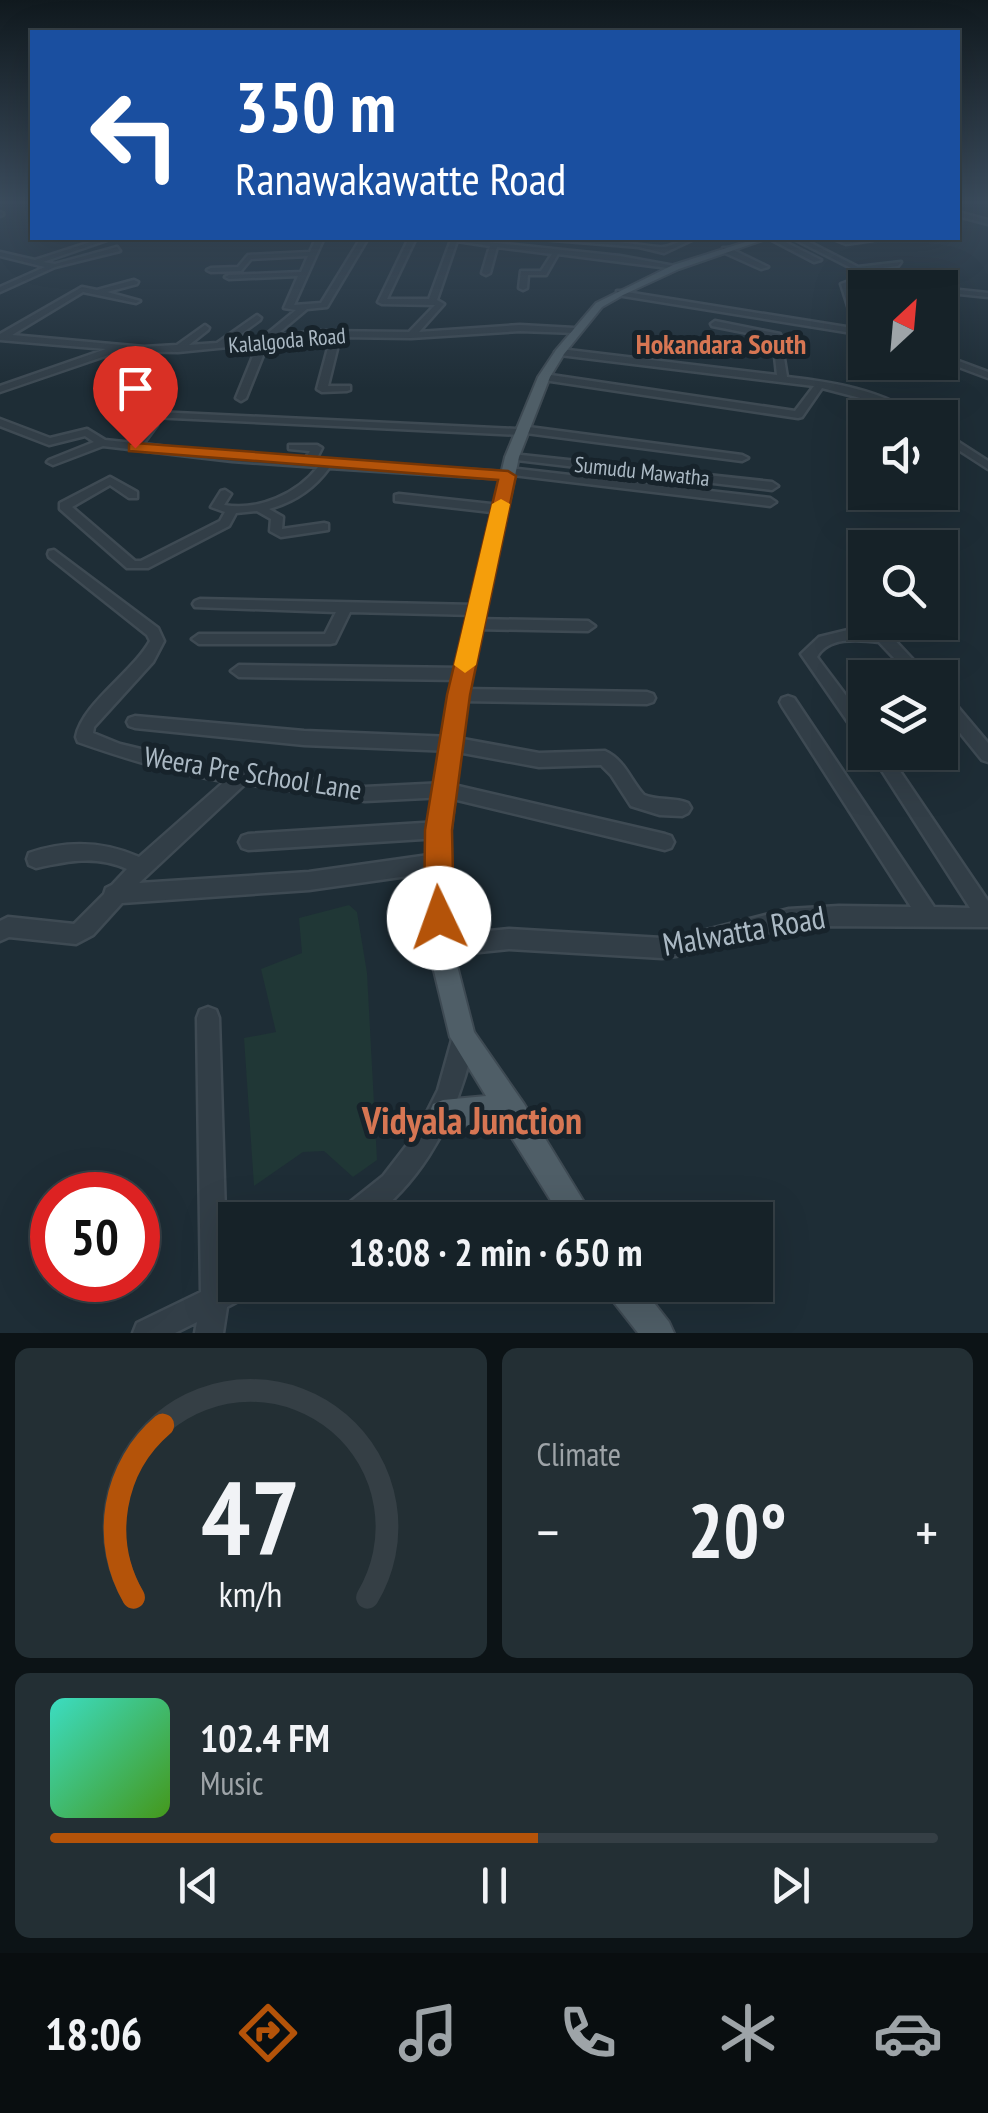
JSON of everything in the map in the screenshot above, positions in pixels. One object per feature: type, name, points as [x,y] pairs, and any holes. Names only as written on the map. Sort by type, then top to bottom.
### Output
[{"type":"main road","points":[[569,1202],[463,1037],[440,946],[436,862],[439,830],[458,695],[521,431],[544,377],[574,331],[599,305],[676,266]]},
{"type":"main road","points":[[443,1114],[506,1108],[515,1114]]},
{"type":"main road","points":[[633,1302],[658,1333]]},
{"type":"street","points":[[0,290],[55,265]]},
{"type":"street","points":[[211,270],[241,269],[243,265]]},
{"type":"street","points":[[306,265],[286,306],[324,305],[348,265]]},
{"type":"street","points":[[399,265],[382,302],[440,304],[411,335]]},
{"type":"street","points":[[432,301],[444,265]]},
{"type":"street","points":[[486,273],[488,265]]},
{"type":"street","points":[[523,288],[524,273],[543,274],[548,265]]},
{"type":"street","points":[[671,265],[676,266]]},
{"type":"street","points":[[847,265],[856,270],[890,265]]},
{"type":"street","points":[[220,277],[301,274]]},
{"type":"street","points":[[98,292],[134,282]]},
{"type":"street","points":[[2,337],[82,289],[136,300]]},
{"type":"street","points":[[958,292],[988,296]]},
{"type":"street","points":[[620,293],[848,327]]},
{"type":"street","points":[[241,398],[263,342],[302,308]]},
{"type":"street","points":[[218,346],[257,318]]},
{"type":"street","points":[[714,324],[777,336],[782,379]]},
{"type":"street","points":[[178,350],[205,328]]},
{"type":"street","name":"Kalalgoda Road","points":[[2,337],[178,350],[336,334],[411,335],[520,328],[574,331]]},
{"type":"street","points":[[336,334],[322,388],[347,388]]},
{"type":"street","points":[[0,389],[121,347]]},
{"type":"street","points":[[560,352],[820,384],[880,400]]},
{"type":"street","points":[[958,364],[988,375]]},
{"type":"street","points":[[544,377],[798,414],[820,384]]},
{"type":"street","points":[[135,414],[521,431],[742,458]]},
{"type":"street","points":[[2,425],[50,442],[88,432],[102,443],[135,448],[327,463],[510,468],[770,502]]},
{"type":"street","points":[[135,448],[152,425]]},
{"type":"street","points":[[53,462],[102,443]]},
{"type":"street","points":[[958,445],[988,466]]},
{"type":"street","points":[[293,447],[317,448],[310,462]]},
{"type":"street","points":[[262,510],[317,481],[327,463]]},
{"type":"street","name":"Sumudu Mawatha","points":[[510,468],[772,486]]},
{"type":"street","points":[[133,495],[110,480],[64,506],[132,565],[143,565],[225,523],[232,510]]},
{"type":"street","points":[[224,494],[217,507],[262,510],[277,517],[276,531],[280,533],[324,526]]},
{"type":"street","points":[[399,498],[500,509]]},
{"type":"street","name":"Weera Pre School Lane","points":[[54,554],[153,632],[158,641],[148,658],[86,725],[84,737],[158,761],[242,776],[365,794],[445,790],[665,842]]},
{"type":"street","points":[[200,604],[345,607],[588,626]]},
{"type":"street","points":[[199,639],[330,639],[345,607]]},
{"type":"street","points":[[848,710],[808,654],[816,643],[848,634],[883,636],[906,660]]},
{"type":"street","points":[[239,671],[463,674]]},
{"type":"street","points":[[458,695],[646,698]]},
{"type":"street","points":[[788,702],[930,918]]},
{"type":"street","points":[[958,718],[988,755]]},
{"type":"street","points":[[135,722],[304,738],[452,744],[540,760],[605,758],[620,770],[628,794],[638,802],[650,808],[682,808]]},
{"type":"street","points":[[890,770],[987,917]]},
{"type":"street","points":[[0,931],[8,927],[76,934],[86,928],[113,894],[242,776]]},
{"type":"street","points":[[248,842],[439,830]]},
{"type":"street","points":[[36,859],[86,848],[141,867]]},
{"type":"street","points":[[113,894],[309,880],[436,862]]},
{"type":"street","name":"Malwatta Road","points":[[440,946],[512,939],[631,949],[671,947],[716,941],[784,920],[851,912],[930,918],[987,917]]},
{"type":"street","points":[[208,1018],[214,1302],[209,1333]]},
{"type":"street","points":[[373,1202],[412,1161],[443,1114],[456,1076],[463,1037]]},
{"type":"street","points":[[147,1333],[218,1300]]},
{"type":"green space","points":[[349,905],[357,912],[367,973],[377,1160],[353,1177],[324,1151],[303,1152],[254,1186],[244,1038],[276,1032],[261,969],[302,953],[299,918]]},
{"type":"slow traffic","points":[[465,665],[501,504]]},
{"type":"district","name":"Hokandara South","points":[[721,344]]},
{"type":"district","name":"Vidyala Junction","points":[[472,1121]]},
{"type":"route","points":[[135,448],[508,476],[458,695],[436,862],[439,918]]}]
